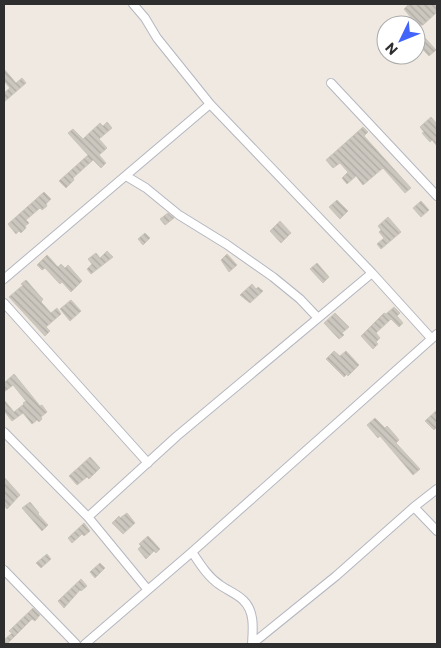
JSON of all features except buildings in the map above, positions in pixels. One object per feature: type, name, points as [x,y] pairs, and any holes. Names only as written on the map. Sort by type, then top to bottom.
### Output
[{"type":"street","points":[[85,644],[192,552],[434,336],[210,104],[157,38],[145,18],[133,4]]},
{"type":"street","points":[[331,83],[437,196]]},
{"type":"street","points":[[4,279],[210,104]]},
{"type":"street","points":[[126,176],[146,188],[179,215],[226,244],[273,277],[300,299],[318,318]]},
{"type":"street","points":[[88,517],[148,463],[372,273]]},
{"type":"street","points":[[4,303],[148,463]]},
{"type":"street","points":[[4,432],[88,517],[148,590]]},
{"type":"street","points":[[192,552],[209,576],[219,585],[242,599],[248,606],[252,622],[252,644],[336,576],[437,489]]},
{"type":"street","points":[[414,507],[437,531]]},
{"type":"street","points":[[4,570],[76,644]]}]
